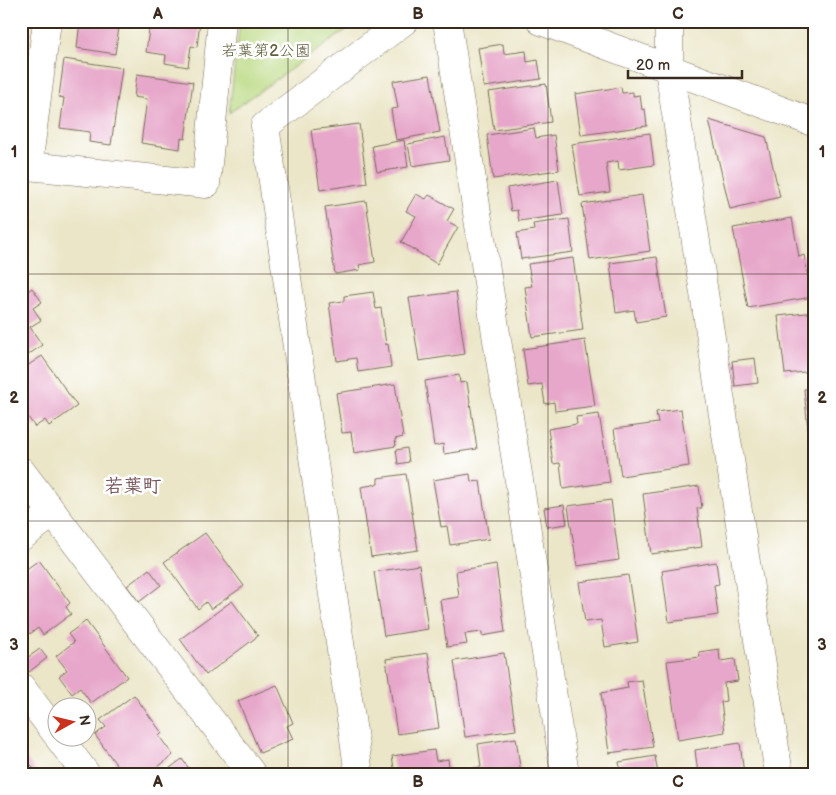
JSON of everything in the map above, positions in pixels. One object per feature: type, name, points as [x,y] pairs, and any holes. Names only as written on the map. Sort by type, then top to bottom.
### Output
[{"type":"street","points":[[47,21],[25,165],[206,184],[222,21]]},
{"type":"street","points":[[360,774],[265,126],[404,21]]},
{"type":"street","points":[[447,21],[566,774]]},
{"type":"street","points":[[541,21],[815,123]]},
{"type":"street","points":[[669,21],[669,69],[779,774]]},
{"type":"street","points":[[21,472],[252,774]]},
{"type":"street","points":[[21,536],[52,514]]},
{"type":"street","points":[[21,687],[48,723]]},
{"type":"street","points":[[66,748],[86,774]]},
{"type":"green space","name":"若葉第2公園","points":[[240,21],[359,21],[229,113]]},
{"type":"building","points":[[80,21],[120,21],[115,54],[77,48]]},
{"type":"building","points":[[150,21],[200,21],[197,47],[191,46],[188,67],[165,63],[166,55],[146,52]]},
{"type":"building","points":[[503,44],[504,54],[526,51],[527,62],[538,60],[541,79],[484,87],[478,48]]},
{"type":"building","points":[[64,59],[122,68],[111,145],[89,142],[90,132],[60,128],[64,98],[59,97]]},
{"type":"building","points":[[137,74],[193,82],[185,139],[181,138],[180,149],[141,143],[147,99],[134,97]]},
{"type":"building","points":[[430,75],[440,132],[396,140],[391,109],[398,108],[393,81]]},
{"type":"building","points":[[546,84],[551,122],[494,130],[488,92]]},
{"type":"building","points":[[621,87],[622,93],[633,92],[633,96],[640,95],[642,110],[645,109],[647,126],[581,135],[575,94]]},
{"type":"building","points":[[709,120],[766,137],[780,197],[730,209]]},
{"type":"building","points":[[359,124],[367,183],[320,190],[311,130]]},
{"type":"building","points":[[534,128],[536,138],[554,135],[559,170],[493,179],[487,135]]},
{"type":"building","points":[[650,133],[654,165],[619,170],[618,161],[606,163],[610,192],[580,196],[572,144]]},
{"type":"building","points":[[445,137],[449,160],[412,166],[408,144]]},
{"type":"building","points":[[404,140],[408,167],[377,172],[372,146]]},
{"type":"building","points":[[558,180],[563,215],[519,221],[517,210],[511,211],[507,188]]},
{"type":"building","points":[[416,194],[426,199],[429,195],[454,209],[447,221],[458,227],[437,264],[401,242],[416,216],[406,211]]},
{"type":"building","points":[[642,195],[650,251],[590,260],[582,204]]},
{"type":"building","points":[[366,201],[375,262],[359,265],[360,270],[335,274],[325,207]]},
{"type":"building","points":[[792,218],[799,257],[804,255],[812,297],[748,308],[733,228]]},
{"type":"building","points":[[569,219],[573,252],[521,259],[517,233],[534,230],[533,224]]},
{"type":"building","points":[[657,257],[666,317],[636,322],[634,310],[616,313],[610,263]]},
{"type":"building","points":[[573,258],[583,330],[532,337],[525,287],[532,286],[528,264]]},
{"type":"building","points":[[32,288],[42,302],[33,308],[41,320],[30,327],[42,345],[21,360],[21,296]]},
{"type":"building","points":[[373,292],[376,309],[381,308],[391,367],[358,372],[356,358],[337,361],[329,303],[344,301],[344,296]]},
{"type":"building","points":[[456,292],[465,354],[419,361],[409,298]]},
{"type":"building","points":[[815,312],[815,371],[785,374],[778,316]]},
{"type":"building","points":[[585,340],[595,406],[555,411],[554,402],[545,404],[542,384],[528,386],[523,349]]},
{"type":"building","points":[[42,356],[77,406],[49,426],[45,420],[35,427],[21,407],[21,370]]},
{"type":"building","points":[[755,358],[758,383],[735,386],[732,361]]},
{"type":"building","points":[[459,375],[460,383],[467,382],[477,449],[444,454],[443,444],[434,446],[425,381]]},
{"type":"building","points":[[395,384],[403,437],[395,439],[396,446],[354,453],[351,432],[342,433],[336,393]]},
{"type":"building","points":[[815,388],[815,450],[810,450],[804,389]]},
{"type":"building","points":[[681,409],[689,466],[621,476],[614,429],[658,423],[656,412]]},
{"type":"building","points":[[599,414],[610,482],[563,489],[560,463],[553,464],[548,429],[577,424],[576,417]]},
{"type":"building","points":[[407,448],[409,462],[398,464],[396,450]]},
{"type":"building","points":[[406,474],[418,550],[371,557],[361,487],[378,484],[378,478]]},
{"type":"building","points":[[470,474],[471,482],[480,481],[489,539],[450,545],[447,526],[441,527],[433,480]]},
{"type":"building","points":[[699,486],[702,508],[697,508],[702,547],[651,554],[643,494]]},
{"type":"building","points":[[611,500],[619,560],[577,566],[568,506]]},
{"type":"building","points":[[564,505],[567,524],[547,527],[544,508]]},
{"type":"building","points":[[205,533],[244,586],[211,609],[206,602],[198,609],[164,562]]},
{"type":"building","points":[[39,560],[70,603],[66,607],[71,614],[43,635],[38,628],[30,634],[21,621],[21,573]]},
{"type":"building","points":[[716,562],[719,584],[714,585],[718,615],[669,622],[662,571]]},
{"type":"building","points":[[496,564],[505,632],[482,636],[482,632],[465,634],[467,644],[447,647],[440,600],[459,597],[456,571]]},
{"type":"building","points":[[419,565],[428,629],[384,636],[374,572]]},
{"type":"building","points":[[149,569],[161,585],[139,602],[127,586]]},
{"type":"building","points":[[628,575],[638,642],[605,647],[601,620],[585,622],[579,582]]},
{"type":"building","points":[[232,601],[258,636],[206,675],[180,639]]},
{"type":"building","points":[[86,621],[127,677],[98,698],[87,698],[80,688],[72,694],[59,676],[67,670],[56,656],[74,642],[68,634]]},
{"type":"building","points":[[40,649],[47,658],[29,672],[21,662]]},
{"type":"building","points":[[719,649],[720,661],[735,659],[738,681],[724,683],[726,701],[721,702],[725,732],[678,740],[667,661],[700,657],[699,652]]},
{"type":"building","points":[[428,653],[439,728],[397,734],[386,659]]},
{"type":"building","points":[[504,653],[516,730],[465,737],[454,661]]},
{"type":"building","points":[[642,680],[653,747],[609,753],[601,693],[628,688],[627,682]]},
{"type":"building","points":[[277,685],[293,723],[287,726],[293,739],[260,753],[238,701]]},
{"type":"building","points":[[134,695],[162,733],[159,736],[173,755],[149,774],[135,774],[132,770],[128,774],[123,774],[98,739],[98,733],[106,727],[100,720]]},
{"type":"building","points":[[516,738],[521,774],[474,774],[473,768],[481,767],[478,744]]},
{"type":"building","points":[[740,743],[744,774],[698,774],[695,750]]},
{"type":"building","points":[[434,750],[436,761],[448,759],[450,774],[395,774],[392,756]]},
{"type":"building","points":[[21,751],[36,772],[34,774],[21,774]]},
{"type":"building","points":[[655,756],[658,774],[621,774],[619,762]]},
{"type":"building","points":[[182,759],[193,774],[162,774]]},
{"type":"district","name":"若葉町","points":[[133,486]]}]
